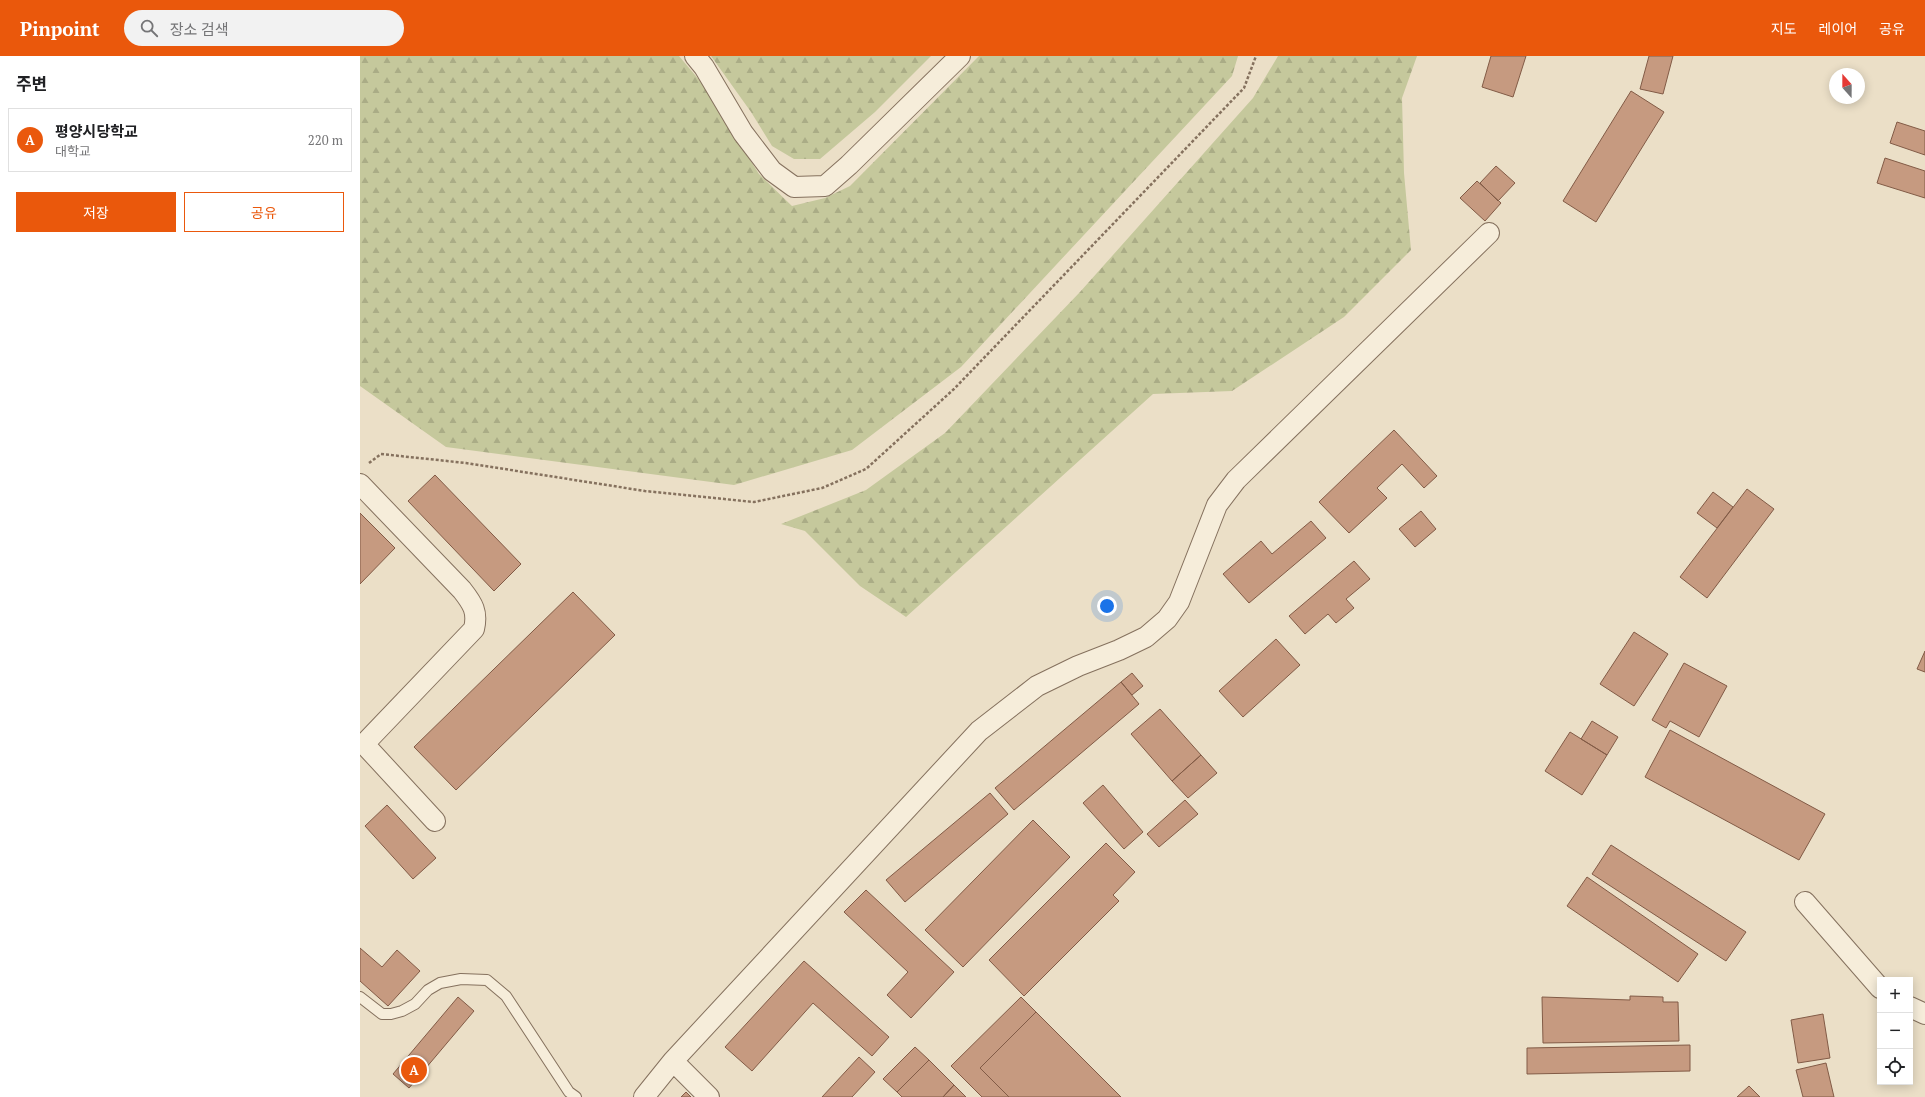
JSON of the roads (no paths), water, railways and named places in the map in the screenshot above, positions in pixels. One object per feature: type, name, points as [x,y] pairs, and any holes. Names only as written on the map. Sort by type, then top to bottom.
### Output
[{"type":"street","points":[[695,56],[704,67],[743,134],[772,171],[794,187],[825,186],[849,165],[960,56]]},
{"type":"street","points":[[644,1097],[673,1061],[979,731],[1037,686],[1078,666],[1146,638],[1167,619],[1179,602],[1217,505],[1236,480],[1489,233]]},
{"type":"street","points":[[360,484],[462,590],[474,605],[476,618],[474,629],[362,744],[434,821]]},
{"type":"street","points":[[1805,902],[1877,985]]},
{"type":"street","points":[[1913,1008],[1925,1014]]},
{"type":"street","points":[[673,1061],[709,1097]]},
{"type":"lane","points":[[360,998],[382,1014],[391,1014],[402,1011],[416,1004],[428,990],[440,983],[461,979],[487,980],[506,996],[569,1092],[576,1097]]},
{"type":"place","name":"평양시당학교","points":[[414,1070]]}]
